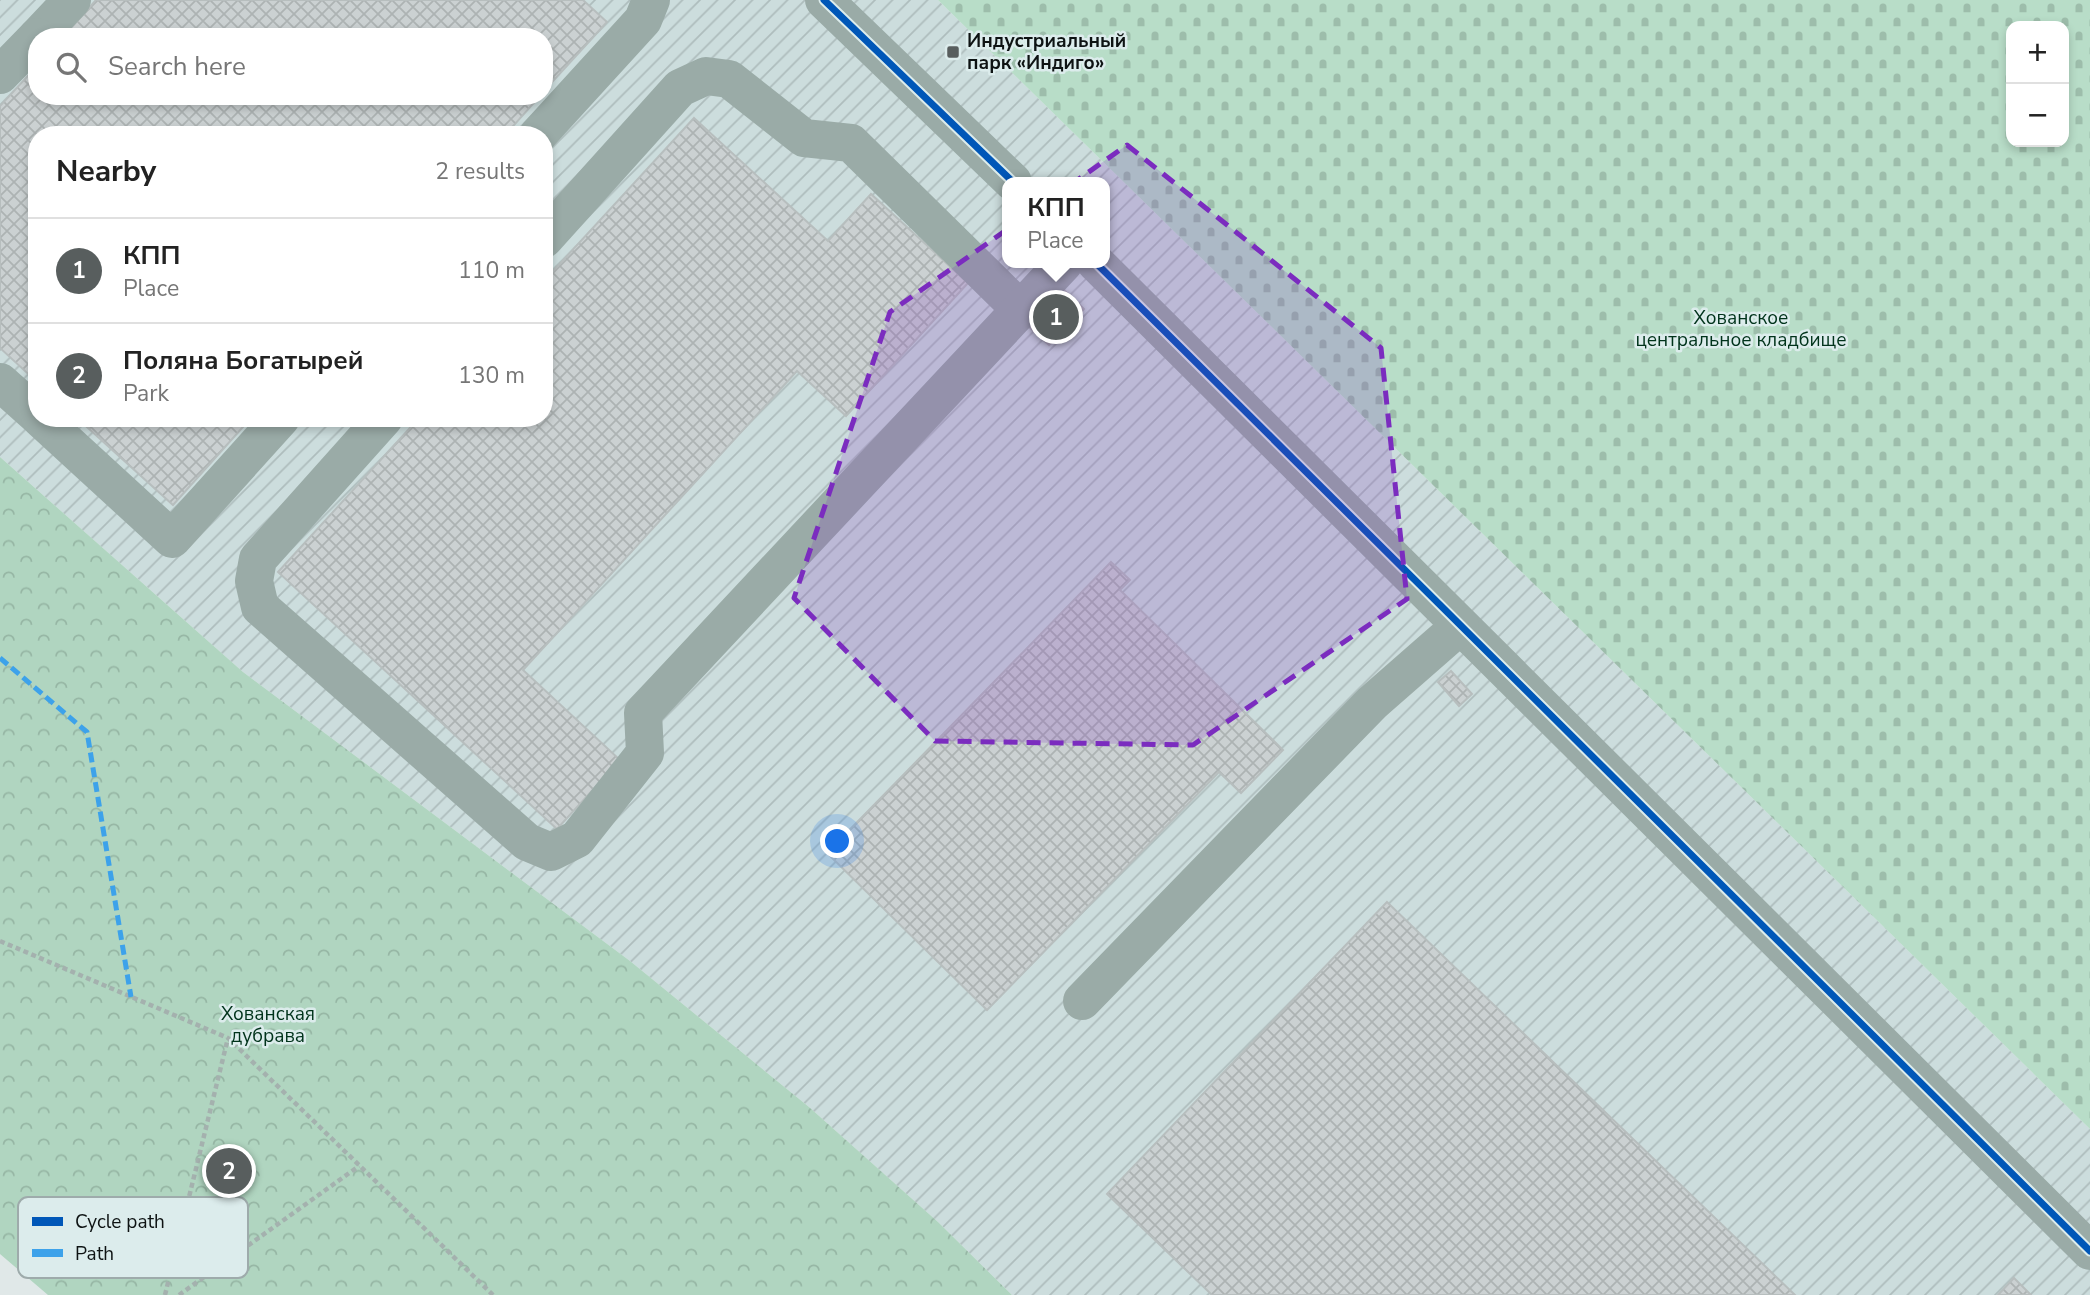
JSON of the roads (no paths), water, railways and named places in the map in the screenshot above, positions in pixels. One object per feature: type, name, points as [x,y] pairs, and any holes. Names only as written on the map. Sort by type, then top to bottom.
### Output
[{"type":"street","points":[[46,28],[72,0]]},
{"type":"street","points":[[546,126],[643,20],[651,0]]},
{"type":"street","points":[[824,0],[1008,177]]},
{"type":"street","points":[[0,75],[28,46]]},
{"type":"street","points":[[553,229],[680,88],[706,76],[729,79],[804,138],[850,143],[1020,309]]},
{"type":"street","points":[[376,427],[258,559],[254,581],[260,607],[527,842],[551,852],[576,839],[645,753],[643,713],[1059,268]]},
{"type":"street","points":[[1101,268],[2090,1251]]},
{"type":"street","points":[[0,382],[28,408]]},
{"type":"street","points":[[49,427],[172,539],[273,427]]},
{"type":"street","points":[[1082,1001],[1371,704],[1460,625]]},
{"type":"place","name":"Индустриальный парк «Индиго»","points":[[953,52]]},
{"type":"place","name":"КПП","points":[[1056,317]]},
{"type":"place","name":"Поляна Богатырей","points":[[229,1171]]},
{"type":"park label","name":"Хованское центральное кладбище","points":[[1741,329]]},
{"type":"park label","name":"Хованская дубрава","points":[[268,1025]]}]
